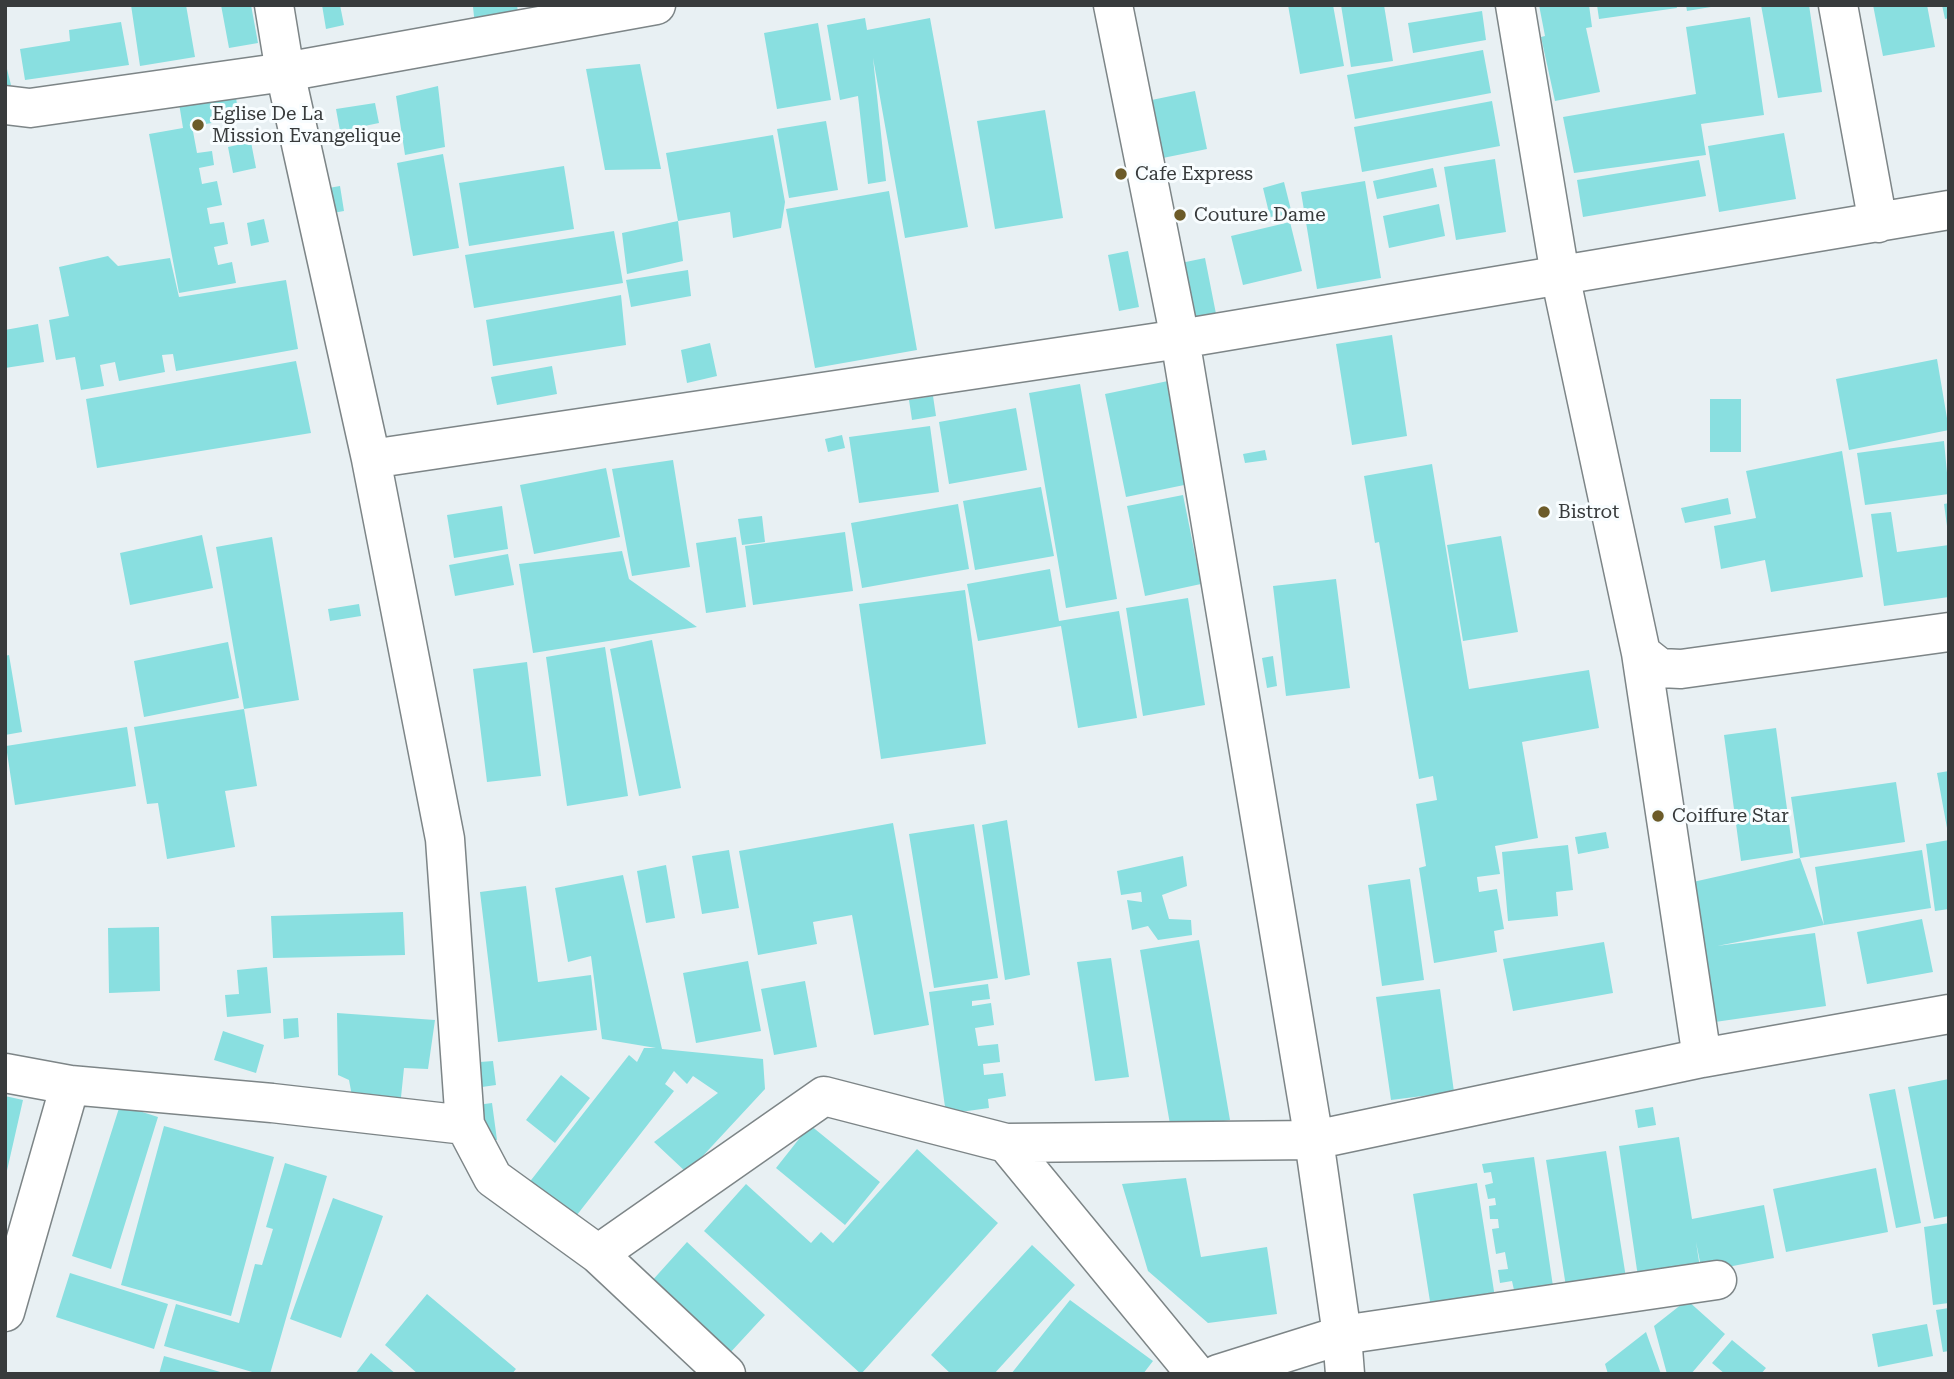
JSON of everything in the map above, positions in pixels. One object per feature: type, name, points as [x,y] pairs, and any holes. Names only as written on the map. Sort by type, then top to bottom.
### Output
[{"type":"street","points":[[274,5],[285,72],[371,459],[445,839],[465,1125],[493,1178],[598,1254],[687,1361],[726,1374]]},
{"type":"street","points":[[5,105],[30,108],[285,72],[656,5]]},
{"type":"street","points":[[1114,5],[1180,340],[1314,1139],[1342,1335],[1345,1374]]},
{"type":"street","points":[[1515,5],[1560,275],[1641,653],[1702,1058]]},
{"type":"street","points":[[1838,5],[1878,223]]},
{"type":"street","points":[[371,459],[1180,340],[1949,210]]},
{"type":"street","points":[[1641,653],[1660,668],[1681,669],[1949,632]]},
{"type":"street","points":[[598,1254],[824,1096],[1006,1143],[1314,1139],[1702,1058],[1949,1014]]},
{"type":"street","points":[[5,1073],[69,1085],[272,1103],[465,1125]]},
{"type":"street","points":[[5,1312],[69,1085]]},
{"type":"street","points":[[1006,1143],[1196,1374]]},
{"type":"street","points":[[1218,1374],[1342,1335],[1717,1280]]},
{"type":"building","points":[[131,5],[186,5],[195,57],[140,66]]},
{"type":"building","points":[[221,5],[251,5],[258,43],[229,48]]},
{"type":"building","points":[[322,5],[340,5],[344,25],[326,29]]},
{"type":"building","points":[[517,5],[519,20],[475,26],[473,7]]},
{"type":"building","points":[[1288,5],[1333,5],[1344,66],[1300,74]]},
{"type":"building","points":[[1341,5],[1384,5],[1393,61],[1351,67]]},
{"type":"building","points":[[1539,5],[1589,5],[1592,27],[1586,28],[1600,92],[1555,101],[1541,37],[1545,36]]},
{"type":"building","points":[[1597,5],[1676,5],[1677,8],[1599,19]]},
{"type":"building","points":[[1686,5],[1711,5],[1711,7],[1687,11]]},
{"type":"building","points":[[1761,5],[1809,5],[1822,92],[1778,98]]},
{"type":"building","points":[[1873,5],[1927,5],[1935,47],[1883,56]]},
{"type":"building","points":[[1942,5],[1949,5],[1949,18],[1945,19]]},
{"type":"building","points":[[1482,11],[1486,40],[1413,53],[1408,23]]},
{"type":"building","points":[[1750,17],[1764,115],[1701,124],[1706,155],[1574,173],[1563,117],[1696,94],[1686,27]]},
{"type":"building","points":[[865,18],[867,30],[930,18],[968,227],[905,238],[873,58],[886,181],[868,184],[858,96],[840,100],[827,25]]},
{"type":"building","points":[[121,22],[129,65],[25,80],[20,49],[70,41],[69,30]]},
{"type":"building","points":[[818,23],[831,100],[777,109],[764,33]]},
{"type":"building","points":[[1483,50],[1491,93],[1355,119],[1347,75]]},
{"type":"building","points":[[5,61],[11,85],[5,87]]},
{"type":"building","points":[[640,64],[661,169],[605,170],[586,69]]},
{"type":"building","points":[[234,83],[239,119],[192,126],[197,153],[212,151],[214,165],[199,168],[202,184],[217,181],[222,205],[207,208],[210,224],[224,222],[228,244],[214,247],[218,265],[232,262],[236,283],[179,293],[149,134],[183,128],[177,91]]},
{"type":"building","points":[[438,86],[445,147],[405,155],[396,96]]},
{"type":"building","points":[[1195,91],[1207,149],[1153,160],[1142,102]]},
{"type":"building","points":[[1492,101],[1500,146],[1362,172],[1354,127]]},
{"type":"building","points":[[375,103],[379,123],[340,131],[336,109]]},
{"type":"building","points":[[1045,110],[1063,218],[995,229],[977,121]]},
{"type":"building","points":[[826,121],[838,190],[789,198],[777,129]]},
{"type":"building","points":[[1784,133],[1796,199],[1719,212],[1708,146]]},
{"type":"building","points":[[773,135],[785,202],[781,228],[733,238],[730,212],[678,221],[666,153]]},
{"type":"building","points":[[251,142],[256,168],[233,173],[228,147]]},
{"type":"building","points":[[443,154],[459,248],[413,256],[397,163]]},
{"type":"building","points":[[1495,159],[1506,232],[1456,240],[1444,167]]},
{"type":"building","points":[[1699,160],[1706,196],[1583,217],[1577,180]]},
{"type":"building","points":[[564,166],[574,229],[469,246],[459,183]]},
{"type":"building","points":[[1433,168],[1437,187],[1377,199],[1373,181]]},
{"type":"building","points":[[1365,181],[1381,278],[1317,289],[1301,192]]},
{"type":"building","points":[[1284,182],[1292,214],[1270,217],[1263,188]]},
{"type":"building","points":[[340,186],[344,211],[327,214],[323,189]]},
{"type":"building","points":[[889,191],[917,350],[815,368],[786,209]]},
{"type":"building","points":[[1439,204],[1445,236],[1389,248],[1383,216]]},
{"type":"building","points":[[264,219],[269,242],[251,246],[247,223]]},
{"type":"building","points":[[678,221],[683,261],[627,274],[622,233]]},
{"type":"building","points":[[1290,222],[1302,271],[1243,285],[1231,236]]},
{"type":"building","points":[[614,231],[623,283],[474,308],[465,255]]},
{"type":"building","points":[[1128,251],[1139,307],[1119,311],[1108,255]]},
{"type":"building","points":[[108,256],[118,266],[170,258],[179,297],[286,280],[298,349],[176,371],[173,354],[162,355],[165,372],[119,381],[115,362],[100,365],[104,386],[81,390],[75,357],[56,360],[49,320],[69,316],[59,267]]},
{"type":"building","points":[[1205,258],[1218,324],[1189,330],[1176,264]]},
{"type":"building","points":[[688,270],[691,296],[631,307],[626,280]]},
{"type":"building","points":[[621,295],[626,345],[493,366],[486,320]]},
{"type":"building","points":[[38,324],[44,362],[5,368],[5,330]]},
{"type":"building","points":[[1392,335],[1407,436],[1352,445],[1336,344]]},
{"type":"building","points":[[710,343],[717,376],[687,383],[681,350]]},
{"type":"building","points":[[1937,359],[1949,430],[1849,450],[1836,379]]},
{"type":"building","points":[[296,361],[311,433],[97,468],[86,399]]},
{"type":"building","points":[[552,366],[557,394],[497,405],[491,377]]},
{"type":"building","points":[[1168,381],[1189,484],[1126,497],[1105,394]]},
{"type":"building","points":[[1080,384],[1117,599],[1066,608],[1029,393]]},
{"type":"building","points":[[933,396],[936,416],[912,420],[909,400]]},
{"type":"building","points":[[1710,399],[1741,399],[1741,452],[1710,452]]},
{"type":"building","points":[[1016,408],[1027,470],[949,484],[939,422]]},
{"type":"building","points":[[930,426],[939,492],[859,503],[849,437]]},
{"type":"building","points":[[842,435],[845,448],[828,452],[825,439]]},
{"type":"building","points":[[1944,441],[1949,494],[1865,505],[1857,453]]},
{"type":"building","points":[[1265,450],[1267,460],[1245,463],[1243,454]]},
{"type":"building","points":[[1842,451],[1863,577],[1771,592],[1765,560],[1721,569],[1714,526],[1756,518],[1746,471]]},
{"type":"building","points":[[673,460],[690,567],[632,576],[612,469]]},
{"type":"building","points":[[1432,464],[1469,689],[1589,670],[1599,728],[1522,742],[1538,838],[1495,846],[1500,874],[1477,877],[1479,892],[1497,889],[1504,929],[1494,931],[1497,952],[1434,963],[1419,868],[1426,866],[1416,804],[1437,800],[1433,776],[1419,779],[1379,542],[1375,543],[1364,476]]},
{"type":"building","points":[[606,468],[620,537],[534,554],[520,485]]},
{"type":"building","points":[[1041,487],[1054,556],[975,570],[963,501]]},
{"type":"building","points":[[1183,495],[1201,584],[1145,596],[1127,506]]},
{"type":"building","points":[[1728,498],[1731,514],[1685,523],[1681,508]]},
{"type":"building","points":[[1949,503],[1949,526],[1947,526],[1944,504]]},
{"type":"building","points":[[958,504],[969,569],[862,588],[851,523]]},
{"type":"building","points":[[502,506],[508,549],[454,558],[447,515]]},
{"type":"building","points":[[1891,512],[1897,552],[1949,545],[1949,597],[1884,606],[1871,514]]},
{"type":"building","points":[[762,516],[765,542],[742,545],[738,519]]},
{"type":"building","points":[[845,532],[853,591],[753,605],[745,546]]},
{"type":"building","points":[[202,535],[213,588],[130,605],[120,553]]},
{"type":"building","points":[[1501,536],[1518,632],[1463,641],[1447,545]]},
{"type":"building","points":[[272,537],[299,700],[244,709],[216,547]]},
{"type":"building","points":[[736,537],[746,607],[706,613],[696,543]]},
{"type":"building","points":[[622,551],[629,579],[697,627],[533,653],[519,564]]},
{"type":"building","points":[[508,554],[514,585],[455,596],[449,565]]},
{"type":"building","points":[[1050,569],[1059,621],[1119,611],[1137,718],[1078,728],[1061,626],[978,641],[967,584]]},
{"type":"building","points":[[1336,579],[1350,688],[1286,696],[1273,586]]},
{"type":"building","points":[[965,590],[986,744],[881,759],[859,604]]},
{"type":"building","points":[[1188,598],[1205,705],[1143,716],[1126,608]]},
{"type":"building","points":[[359,604],[361,616],[330,621],[328,609]]},
{"type":"building","points":[[652,640],[681,788],[639,796],[610,649]]},
{"type":"building","points":[[228,642],[239,698],[144,717],[134,661]]},
{"type":"building","points":[[605,647],[628,796],[567,806],[546,657]]},
{"type":"building","points":[[9,655],[22,732],[5,735],[5,656]]},
{"type":"building","points":[[1273,656],[1277,686],[1267,688],[1262,658]]},
{"type":"building","points":[[527,662],[541,776],[487,782],[473,669]]},
{"type":"building","points":[[244,709],[257,786],[225,791],[235,847],[167,859],[158,803],[147,804],[134,727]]},
{"type":"building","points":[[127,727],[136,786],[15,805],[6,746]]},
{"type":"building","points":[[1776,728],[1793,853],[1741,861],[1724,735]]},
{"type":"building","points":[[1949,771],[1949,828],[1947,828],[1937,773]]},
{"type":"building","points":[[1896,782],[1905,842],[1800,858],[1791,797]]},
{"type":"building","points":[[1007,820],[1030,975],[1005,980],[982,825]]},
{"type":"building","points":[[893,823],[929,1025],[874,1035],[852,915],[813,922],[817,944],[758,955],[739,851]]},
{"type":"building","points":[[974,824],[998,978],[934,988],[909,834]]},
{"type":"building","points":[[1606,832],[1609,848],[1578,854],[1575,837]]},
{"type":"building","points":[[1949,840],[1949,909],[1935,911],[1926,844]]},
{"type":"building","points":[[1568,845],[1573,890],[1556,892],[1558,916],[1508,921],[1502,852]]},
{"type":"building","points":[[729,850],[739,908],[702,914],[692,856]]},
{"type":"building","points":[[1922,850],[1931,908],[1824,925],[1815,867]]},
{"type":"building","points":[[1183,856],[1187,886],[1162,895],[1169,919],[1191,920],[1192,935],[1158,940],[1148,926],[1132,930],[1127,900],[1142,902],[1141,892],[1121,895],[1117,871]]},
{"type":"building","points":[[1800,858],[1824,925],[1717,946],[1815,933],[1826,1006],[1715,1022],[1693,882]]},
{"type":"building","points":[[666,865],[675,918],[646,923],[637,871]]},
{"type":"building","points":[[623,875],[662,1049],[763,1059],[765,1089],[687,1173],[654,1142],[718,1093],[693,1076],[687,1084],[674,1071],[665,1084],[674,1091],[573,1220],[528,1184],[629,1055],[637,1062],[644,1048],[656,1048],[602,1039],[591,956],[568,962],[555,888]]},
{"type":"building","points":[[1410,879],[1424,980],[1382,986],[1368,885]]},
{"type":"building","points":[[526,886],[538,982],[591,975],[597,1030],[498,1042],[480,892]]},
{"type":"building","points":[[403,912],[405,955],[273,958],[271,916]]},
{"type":"building","points":[[1922,919],[1933,972],[1867,984],[1857,932]]},
{"type":"building","points":[[159,927],[160,991],[109,993],[108,928]]},
{"type":"building","points":[[1199,940],[1230,1120],[1171,1130],[1140,950]]},
{"type":"building","points":[[1604,942],[1613,993],[1513,1011],[1503,959]]},
{"type":"building","points":[[1111,958],[1129,1077],[1095,1081],[1077,962]]},
{"type":"building","points":[[748,961],[761,1031],[696,1043],[683,973]]},
{"type":"building","points":[[267,967],[271,1013],[227,1017],[225,995],[239,994],[237,970]]},
{"type":"building","points":[[805,981],[817,1047],[774,1055],[761,989]]},
{"type":"building","points":[[988,984],[990,999],[972,1001],[972,1006],[991,1003],[994,1025],[975,1028],[978,1046],[998,1044],[1000,1062],[983,1064],[984,1075],[1003,1073],[1006,1096],[988,1099],[989,1108],[946,1114],[929,992]]},
{"type":"building","points":[[1440,989],[1454,1092],[1391,1100],[1376,997]]},
{"type":"building","points":[[337,1013],[435,1020],[428,1069],[404,1068],[400,1107],[352,1096],[349,1080],[338,1075]]},
{"type":"building","points":[[298,1018],[299,1037],[284,1039],[283,1019]]},
{"type":"building","points":[[223,1031],[264,1045],[256,1073],[214,1060]]},
{"type":"building","points":[[493,1061],[496,1085],[482,1087],[480,1062]]},
{"type":"building","points":[[561,1075],[590,1098],[555,1143],[526,1120]]},
{"type":"building","points":[[1949,1079],[1949,1216],[1934,1219],[1908,1087]]},
{"type":"building","points":[[1895,1089],[1921,1223],[1896,1228],[1869,1094]]},
{"type":"building","points":[[5,1096],[23,1100],[6,1175],[5,1175]]},
{"type":"building","points":[[492,1103],[497,1140],[482,1142],[477,1105]]},
{"type":"building","points":[[120,1105],[158,1117],[111,1269],[72,1256]]},
{"type":"building","points":[[1653,1107],[1656,1125],[1638,1128],[1635,1110]]},
{"type":"building","points":[[810,1125],[880,1182],[845,1225],[776,1168]]},
{"type":"building","points":[[164,1126],[274,1157],[231,1316],[121,1285]]},
{"type":"building","points":[[1679,1137],[1692,1219],[1764,1205],[1774,1258],[1702,1272],[1696,1242],[1700,1268],[1638,1277],[1619,1146]]},
{"type":"building","points":[[917,1149],[998,1223],[861,1374],[704,1231],[746,1184],[811,1243],[821,1232],[833,1243]]},
{"type":"building","points":[[1606,1151],[1627,1284],[1567,1293],[1546,1160]]},
{"type":"building","points":[[1534,1157],[1555,1300],[1503,1307],[1501,1292],[1514,1290],[1512,1281],[1500,1283],[1498,1270],[1508,1269],[1505,1252],[1496,1254],[1492,1229],[1499,1228],[1498,1219],[1490,1219],[1489,1206],[1496,1205],[1495,1198],[1488,1199],[1485,1185],[1493,1183],[1491,1172],[1484,1173],[1482,1164]]},
{"type":"building","points":[[285,1163],[327,1176],[270,1374],[259,1374],[164,1346],[176,1304],[239,1323],[255,1264],[262,1265],[273,1229],[266,1227]]},
{"type":"building","points":[[1876,1168],[1888,1232],[1786,1252],[1773,1189]]},
{"type":"building","points":[[1186,1178],[1201,1257],[1267,1247],[1277,1314],[1208,1323],[1148,1271],[1122,1184]]},
{"type":"building","points":[[1477,1183],[1496,1304],[1432,1314],[1413,1194]]},
{"type":"building","points":[[333,1198],[383,1216],[341,1338],[290,1319]]},
{"type":"building","points":[[1949,1223],[1949,1303],[1933,1305],[1924,1227]]},
{"type":"building","points":[[687,1242],[765,1315],[728,1355],[650,1283]]},
{"type":"building","points":[[1032,1245],[1075,1285],[994,1374],[951,1374],[931,1355]]},
{"type":"building","points":[[70,1273],[168,1304],[154,1349],[56,1317]]},
{"type":"building","points":[[427,1294],[516,1369],[512,1374],[418,1374],[385,1345]]},
{"type":"building","points":[[1070,1300],[1153,1361],[1143,1374],[1011,1374]]},
{"type":"building","points":[[1687,1300],[1725,1334],[1691,1374],[1667,1374],[1654,1326]]},
{"type":"building","points":[[1949,1308],[1949,1351],[1943,1352],[1936,1310]]},
{"type":"building","points":[[1927,1324],[1933,1356],[1878,1367],[1872,1334]]},
{"type":"building","points":[[1646,1332],[1661,1374],[1608,1374],[1605,1364]]},
{"type":"building","points":[[1732,1340],[1766,1368],[1761,1374],[1725,1374],[1712,1363]]},
{"type":"building","points":[[371,1353],[396,1374],[355,1374]]},
{"type":"building","points":[[164,1356],[224,1373],[224,1374],[159,1374]]},
{"type":"place","name":"Eglise De La Mission Evangelique","points":[[198,125]]},
{"type":"place","name":"Cafe Express","points":[[1121,174]]},
{"type":"place","name":"Couture Dame","points":[[1180,215]]},
{"type":"place","name":"Bistrot","points":[[1544,512]]},
{"type":"place","name":"Coiffure Star","points":[[1658,816]]}]
